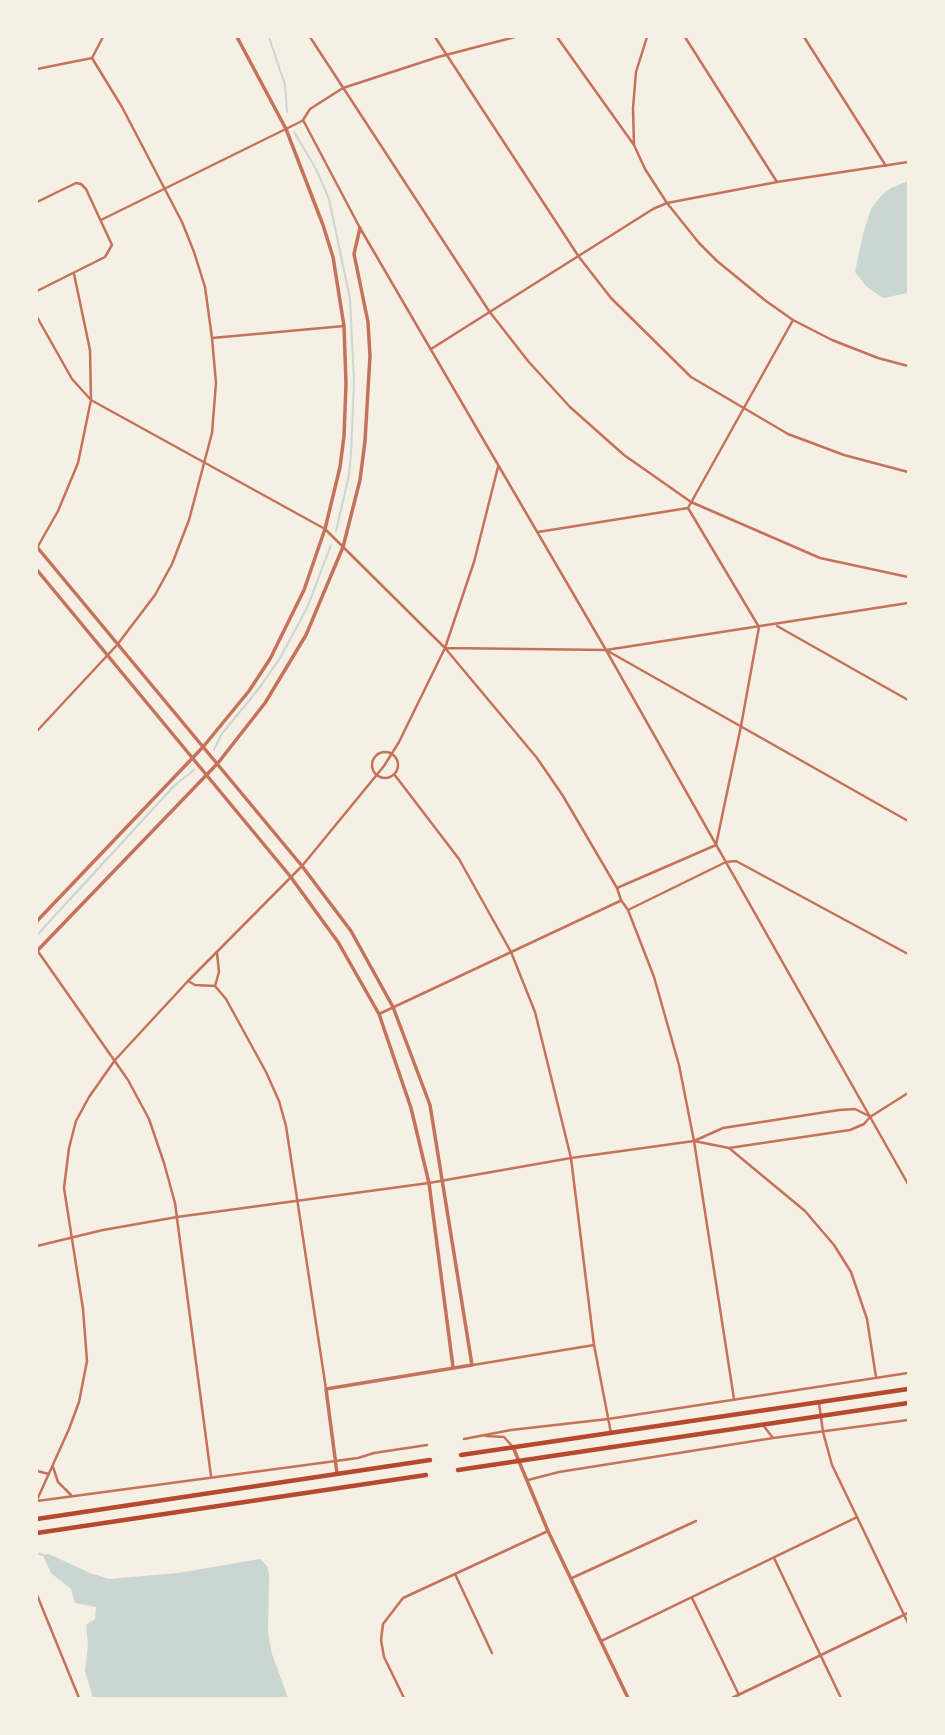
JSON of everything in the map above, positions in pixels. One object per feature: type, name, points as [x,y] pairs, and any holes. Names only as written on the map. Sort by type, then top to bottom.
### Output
[{"type":"main road","points":[[461,1455],[908,1389]]},
{"type":"main road","points":[[458,1469],[908,1403]]},
{"type":"main road","points":[[37,1519],[430,1460]]},
{"type":"main road","points":[[37,1533],[425,1475]]},
{"type":"street","points":[[92,58],[103,37]]},
{"type":"street","points":[[37,921],[193,758],[249,691],[270,659],[304,590],[325,529],[340,467],[346,384],[344,326],[333,257],[286,128],[237,37]]},
{"type":"street","points":[[310,37],[489,312],[528,361],[570,407],[624,455],[691,502],[820,558],[908,577]]},
{"type":"street","points":[[435,37],[579,257],[611,299],[691,377],[788,434],[844,454],[908,472]]},
{"type":"street","points":[[101,220],[303,120],[310,109],[343,89],[447,55],[515,37]]},
{"type":"street","points":[[557,37],[634,145],[645,169],[667,203],[690,233],[717,261],[793,320],[832,340],[878,358],[908,366]]},
{"type":"street","points":[[634,145],[636,72],[647,37]]},
{"type":"street","points":[[685,37],[777,182]]},
{"type":"street","points":[[804,37],[886,166]]},
{"type":"street","points":[[37,69],[92,58]]},
{"type":"street","points":[[37,731],[117,645],[155,595],[172,564],[190,520],[212,433],[216,383],[212,338],[205,287],[194,252],[122,107],[92,58]]},
{"type":"street","points":[[303,120],[360,228],[606,650],[908,1184]]},
{"type":"street","points":[[431,349],[653,209],[667,203],[777,182],[908,162]]},
{"type":"street","points":[[37,202],[76,183],[81,184],[86,189],[112,245],[105,257],[37,291]]},
{"type":"street","points":[[211,1476],[177,1217],[164,1163],[149,1119],[115,1060],[37,950],[218,763],[265,703],[306,635],[343,547],[360,480],[370,388],[368,322],[354,254],[360,228]]},
{"type":"street","points":[[74,274],[90,350],[91,400],[78,463],[58,511],[37,548],[302,866],[351,931],[393,1007],[430,1105],[472,1365]]},
{"type":"street","points":[[37,317],[72,379],[91,400],[325,529],[445,648],[537,758],[564,796],[628,910],[654,977],[676,1052],[694,1140],[734,1399]]},
{"type":"street","points":[[688,508],[793,320]]},
{"type":"street","points":[[212,338],[344,326]]},
{"type":"street","points":[[37,1500],[79,1402],[87,1361],[83,1309],[64,1188],[69,1147],[76,1121],[115,1060],[188,981],[302,866],[392,753],[445,648],[474,562],[498,467]]},
{"type":"street","points":[[538,532],[688,508]]},
{"type":"street","points":[[688,508],[759,627],[716,845]]},
{"type":"street","points":[[37,570],[290,876],[338,942],[379,1014],[404,1084],[429,1183],[453,1367]]},
{"type":"street","points":[[445,648],[606,650],[908,603]]},
{"type":"street","points":[[775,625],[908,700]]},
{"type":"street","points":[[606,650],[908,821]]},
{"type":"street","points":[[383,751],[392,753],[398,761],[394,774],[386,778],[377,775],[372,766],[374,757],[383,751]]},
{"type":"street","points":[[394,774],[459,859],[510,952],[536,1012],[571,1158],[594,1345],[611,1433]]},
{"type":"street","points":[[617,888],[716,845]]},
{"type":"street","points":[[628,910],[726,862],[736,861],[908,954]]},
{"type":"street","points":[[379,1014],[621,901]]},
{"type":"street","points":[[215,986],[219,972],[217,953]]},
{"type":"street","points":[[188,981],[195,985],[215,986],[226,999],[279,1101],[299,1200],[337,1474]]},
{"type":"street","points":[[694,1140],[729,1148],[850,1130],[864,1124],[870,1116],[908,1093]]},
{"type":"street","points":[[37,1247],[103,1230],[177,1217],[429,1183],[694,1140],[723,1128],[839,1110],[855,1109],[870,1116]]},
{"type":"street","points":[[729,1148],[805,1211],[834,1245],[851,1272],[867,1319],[876,1377]]},
{"type":"street","points":[[326,1390],[594,1345]]},
{"type":"street","points":[[464,1439],[908,1373]]},
{"type":"street","points":[[819,1403],[832,1465],[908,1623]]},
{"type":"street","points":[[526,1480],[559,1472],[773,1438],[908,1420]]},
{"type":"street","points":[[763,1425],[773,1438]]},
{"type":"street","points":[[479,1436],[504,1437],[513,1447],[548,1531],[628,1698]]},
{"type":"street","points":[[37,1500],[358,1458],[427,1445]]},
{"type":"street","points":[[53,1466],[58,1482],[72,1496]]},
{"type":"street","points":[[37,1471],[50,1474]]},
{"type":"street","points":[[601,1641],[857,1517]]},
{"type":"street","points":[[571,1579],[696,1521]]},
{"type":"street","points":[[404,1698],[384,1657],[381,1640],[383,1624],[402,1598],[548,1531]]},
{"type":"street","points":[[774,1558],[841,1698]]},
{"type":"street","points":[[455,1574],[492,1653]]},
{"type":"street","points":[[37,1595],[79,1698]]},
{"type":"street","points":[[692,1598],[739,1695]]},
{"type":"street","points":[[732,1698],[906,1614]]},
{"type":"shaded area","points":[[908,181],[908,293],[883,298],[867,287],[855,272],[863,234],[871,209],[881,196],[891,188]]},
{"type":"shaded area","points":[[49,1554],[109,1579],[178,1573],[260,1559],[267,1566],[269,1574],[268,1633],[272,1654],[288,1698],[93,1698],[85,1671],[88,1645],[86,1625],[95,1619],[96,1607],[75,1603],[71,1589],[51,1573],[43,1555]]},
{"type":"waterway","points":[[269,37],[285,85],[287,112]]},
{"type":"waterway","points":[[294,132],[316,169],[329,199],[350,299],[354,382],[351,453],[349,475],[336,531]]},
{"type":"waterway","points":[[214,750],[221,735],[280,658],[307,608],[331,545]]},
{"type":"waterway","points":[[37,935],[175,785],[194,770]]},
{"type":"waterway","points":[[37,1553],[43,1555]]}]
